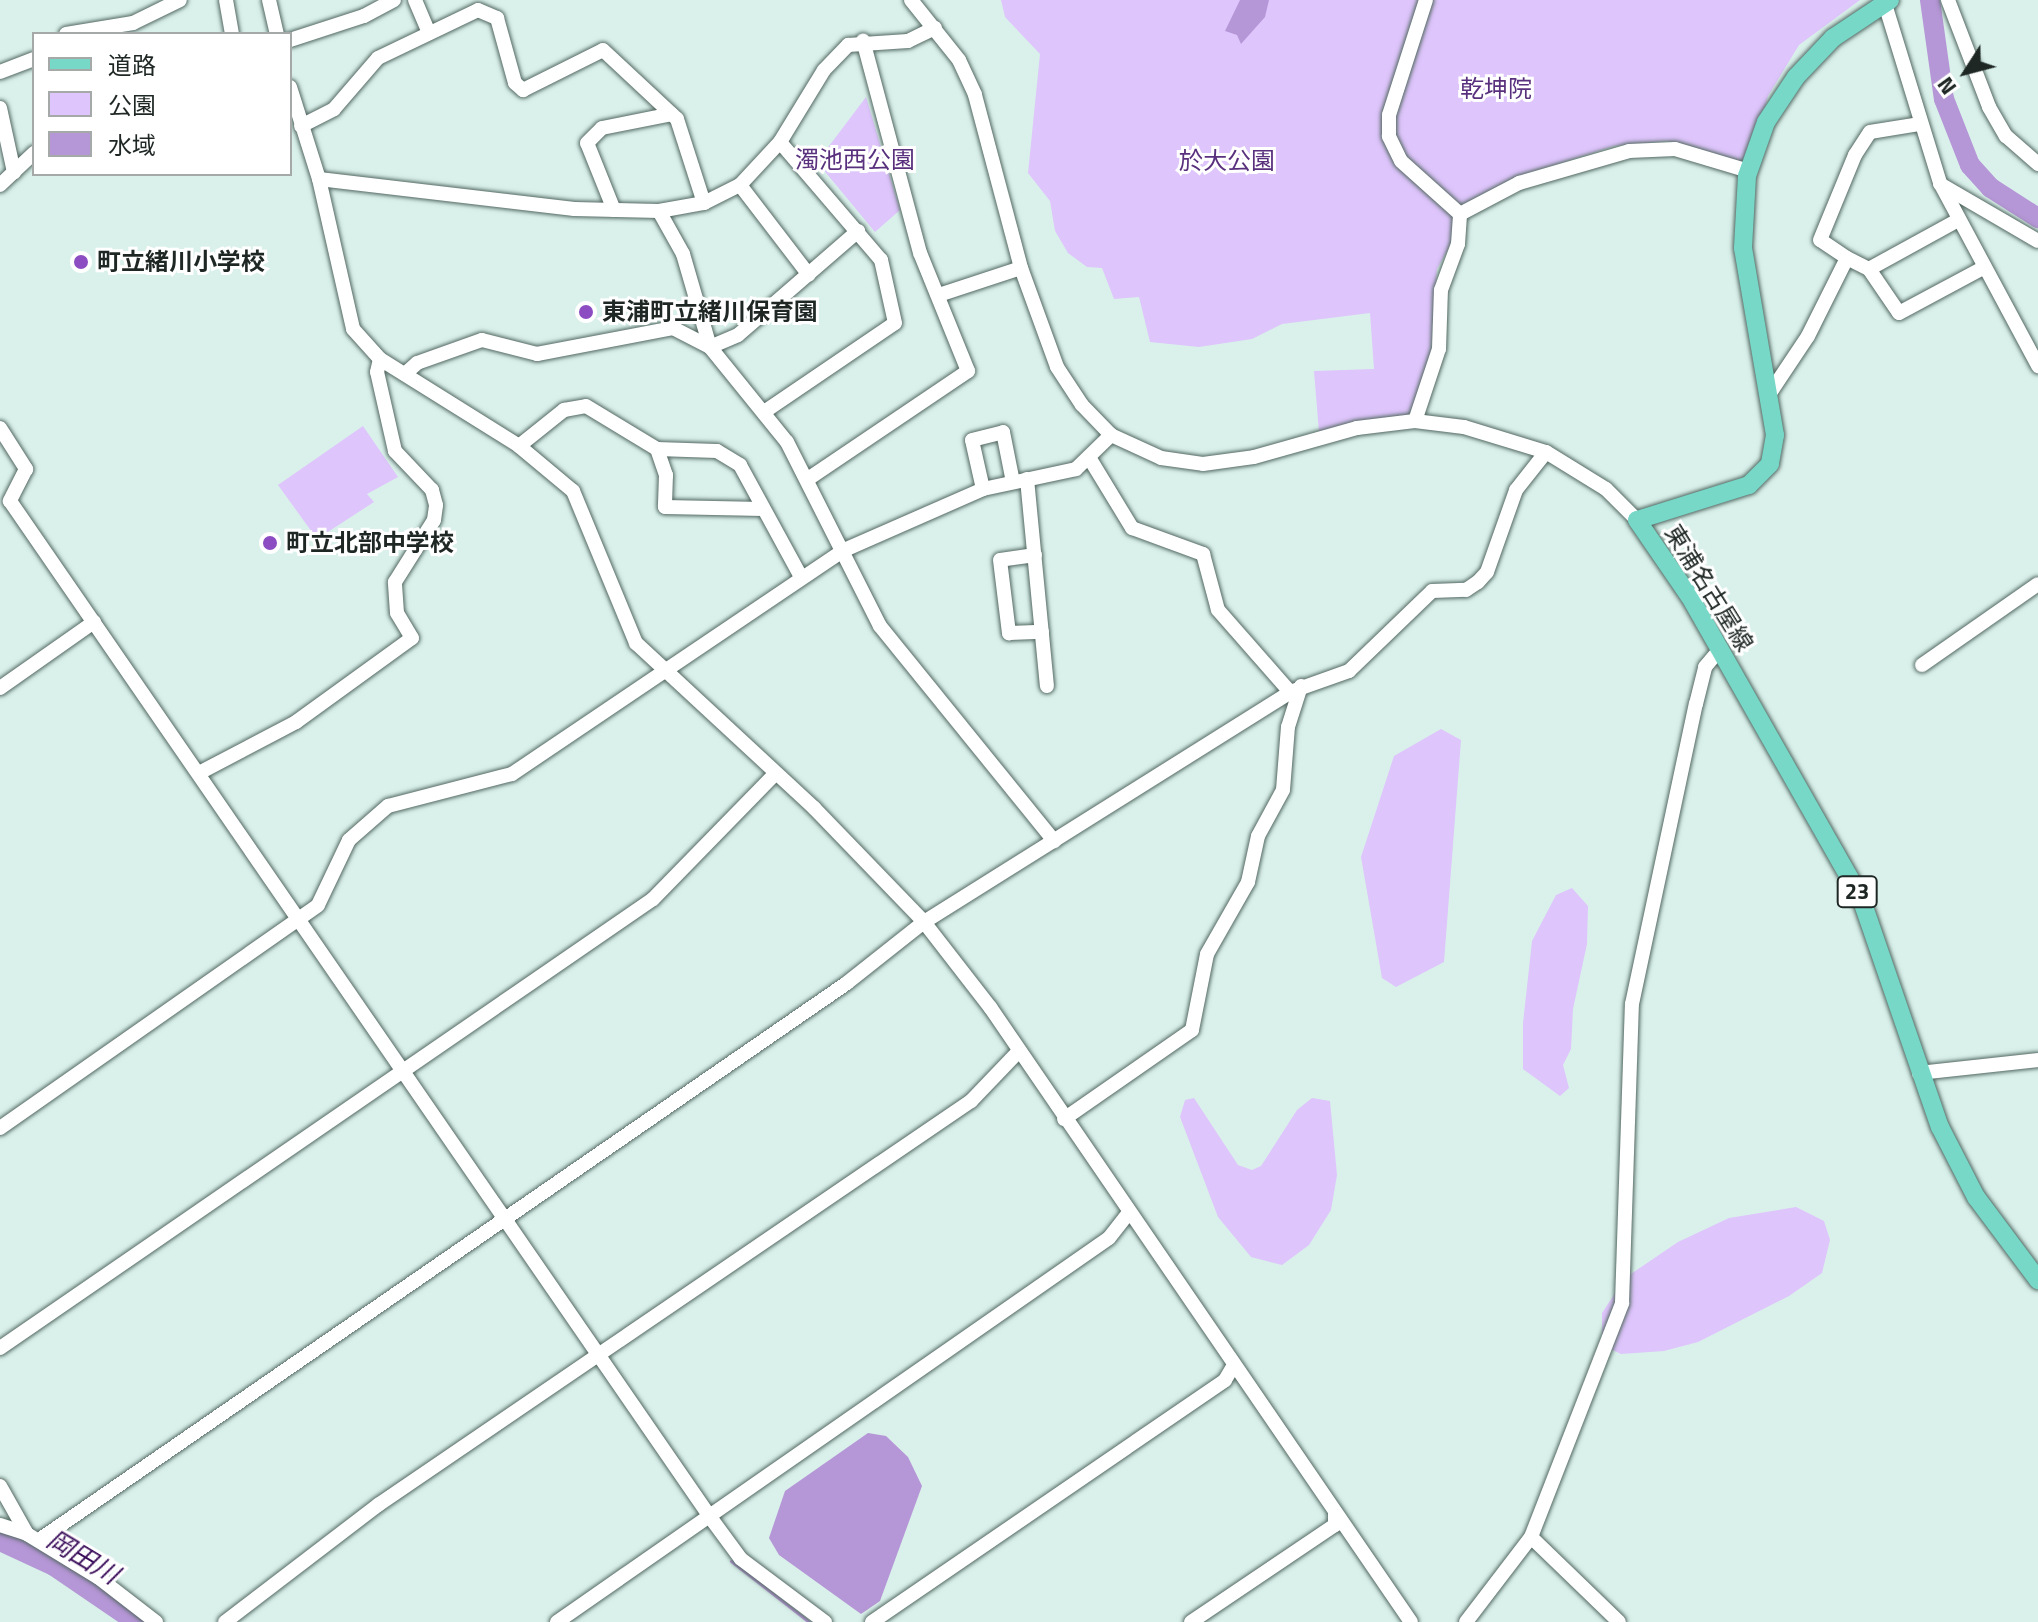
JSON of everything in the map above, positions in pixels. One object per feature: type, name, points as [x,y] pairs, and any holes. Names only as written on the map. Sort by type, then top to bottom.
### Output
[{"type":"main road","name":"東浦名古屋線","points":[[1886,1],[1833,38],[1796,77],[1766,122],[1749,171],[1743,248],[1775,446],[1764,472],[1739,489],[1637,520],[1666,556],[1861,898],[1887,962],[1919,1073],[1961,1171],[2038,1280]]},
{"type":"street","points":[[78,32],[133,23],[180,0]]},
{"type":"street","points":[[226,0],[232,32]]},
{"type":"street","points":[[269,0],[277,32]]},
{"type":"street","points":[[292,39],[350,22],[394,0]]},
{"type":"street","points":[[415,0],[429,33]]},
{"type":"street","points":[[911,0],[935,28],[975,95],[1021,268],[1057,367],[1082,405],[1111,435],[1161,458],[1221,463],[1357,428],[1415,421],[1490,432],[1546,452],[1606,489],[1637,520]]},
{"type":"street","points":[[1426,0],[1389,115],[1389,136],[1401,161],[1460,214]]},
{"type":"street","points":[[1948,0],[1989,107],[2006,136],[2038,164]]},
{"type":"street","points":[[1886,1],[1940,183],[2038,366]]},
{"type":"street","points":[[296,117],[334,109],[378,58],[478,10],[497,18],[515,83],[523,90],[603,50],[672,114],[704,203]]},
{"type":"street","points":[[319,179],[614,210],[659,211],[704,203],[740,185],[780,142],[836,55],[863,40],[908,41],[935,28]]},
{"type":"street","points":[[808,479],[968,371],[920,253],[863,40]]},
{"type":"street","points":[[0,72],[32,60]]},
{"type":"street","points":[[292,97],[296,117],[319,179],[345,311],[353,329],[380,359],[519,446],[573,491],[636,643],[773,776],[814,808],[924,922],[1018,1052],[1411,1622]]},
{"type":"street","points":[[0,108],[14,172]]},
{"type":"street","points":[[614,210],[587,143],[602,128],[672,114]]},
{"type":"street","points":[[1920,124],[1870,132],[1855,155],[1820,240],[1869,269],[1899,313],[1983,268]]},
{"type":"street","points":[[764,412],[895,323],[881,260],[780,142]]},
{"type":"street","points":[[1460,214],[1519,183],[1629,151],[1675,149],[1749,171]]},
{"type":"street","points":[[0,185],[32,155]]},
{"type":"street","points":[[1940,183],[2038,241]]},
{"type":"street","points":[[740,185],[809,275]]},
{"type":"street","points":[[659,211],[683,254],[710,347]]},
{"type":"street","points":[[1415,421],[1439,349],[1441,290],[1458,244],[1460,214]]},
{"type":"street","points":[[1869,269],[1958,220]]},
{"type":"street","points":[[710,347],[738,335],[858,231]]},
{"type":"street","points":[[1768,396],[1787,369],[1847,258]]},
{"type":"street","points":[[939,295],[1021,268]]},
{"type":"street","points":[[406,373],[417,363],[482,340],[537,354],[673,328],[710,347],[764,412],[808,479],[880,626],[1054,841]]},
{"type":"street","points":[[199,773],[296,722],[412,638],[397,613],[395,582],[434,520],[436,505],[432,490],[395,451],[377,372],[380,359]]},
{"type":"street","points":[[1762,369],[1772,376],[1787,369]]},
{"type":"street","points":[[519,446],[564,410],[586,406],[657,449],[717,451],[740,465],[801,577]]},
{"type":"street","points":[[0,428],[26,469],[10,501],[301,919],[710,1517],[741,1559],[825,1622]]},
{"type":"street","points":[[983,489],[972,440],[1003,432],[1020,480],[1035,555],[1047,686]]},
{"type":"street","points":[[0,1128],[318,905],[349,840],[388,806],[512,774],[842,551],[983,489],[1076,469],[1090,459],[1111,435]]},
{"type":"street","points":[[657,449],[666,475],[665,507],[763,509]]},
{"type":"street","points":[[33,1537],[507,1219],[847,983],[924,922],[1295,689],[1349,671],[1432,591],[1466,590],[1478,582],[1487,572],[1516,490],[1546,452]]},
{"type":"street","points":[[1090,459],[1132,528],[1203,554],[1218,610],[1295,689]]},
{"type":"street","points":[[1035,555],[1000,560],[1009,633],[1042,632]]},
{"type":"street","points":[[1922,665],[2038,584]]},
{"type":"street","points":[[0,688],[94,622]]},
{"type":"street","points":[[1466,1622],[1531,1537],[1622,1303],[1632,1004],[1705,667],[1720,649]]},
{"type":"street","points":[[1064,1119],[1192,1030],[1207,954],[1248,882],[1258,836],[1283,790],[1288,727],[1295,689]]},
{"type":"street","points":[[0,1348],[653,899],[773,776]]},
{"type":"street","points":[[225,1622],[378,1505],[971,1101],[1018,1052]]},
{"type":"street","points":[[1919,1073],[2038,1060]]},
{"type":"street","points":[[557,1622],[1109,1238],[1129,1212]]},
{"type":"street","points":[[872,1622],[1225,1380],[1234,1365]]},
{"type":"street","points":[[0,1486],[33,1537]]},
{"type":"street","points":[[1191,1622],[1335,1525],[1335,1512]]},
{"type":"street","points":[[0,1525],[33,1537],[123,1594],[156,1622]]},
{"type":"street","points":[[1531,1537],[1619,1622]]},
{"type":"green space","name":"於大公園","points":[[1001,0],[1422,0],[1387,145],[1456,215],[1453,241],[1437,269],[1431,351],[1412,417],[1319,432],[1314,371],[1374,369],[1370,313],[1282,324],[1252,339],[1199,347],[1150,342],[1139,297],[1114,299],[1102,268],[1087,267],[1068,253],[1055,231],[1050,201],[1028,173],[1040,54],[1005,17]]},
{"type":"green space","name":"乾坤院","points":[[1431,0],[1860,0],[1799,45],[1768,96],[1749,171],[1667,141],[1614,146],[1514,178],[1459,207],[1402,155],[1396,139],[1395,120]]},
{"type":"green space","name":"濁池西公園","points":[[866,97],[900,210],[875,232],[817,162]]},
{"type":"green space","points":[[363,426],[398,477],[367,494],[374,502],[317,539],[278,485]]},
{"type":"green space","points":[[1441,729],[1461,740],[1444,962],[1396,987],[1382,978],[1361,857],[1394,756]]},
{"type":"green space","points":[[1572,888],[1588,906],[1587,944],[1573,1009],[1571,1049],[1563,1065],[1569,1088],[1560,1096],[1523,1069],[1523,1023],[1532,941],[1556,895]]},
{"type":"green space","points":[[1194,1098],[1238,1165],[1252,1170],[1261,1166],[1297,1110],[1312,1098],[1330,1101],[1337,1175],[1331,1210],[1309,1245],[1282,1265],[1251,1257],[1218,1217],[1180,1117],[1185,1100]]},
{"type":"green space","points":[[1796,1207],[1824,1221],[1830,1240],[1822,1273],[1789,1296],[1698,1342],[1664,1351],[1621,1354],[1602,1345],[1602,1313],[1625,1278],[1678,1242],[1729,1218]]},
{"type":"water","points":[[1240,0],[1269,0],[1265,17],[1241,44],[1237,35],[1225,31]]},
{"type":"water","points":[[868,1433],[886,1436],[908,1457],[922,1486],[880,1601],[861,1614],[779,1555],[769,1538],[785,1491]]},
{"type":"waterway","points":[[1930,0],[1944,99],[1970,165],[1991,188],[2038,218]]},
{"type":"waterway","name":"岡田川","points":[[0,1541],[54,1566],[136,1622]]},
{"type":"waterway","points":[[731,1561],[809,1622]]},
{"type":"place","name":"町立緒川小学校","points":[[81,262]]},
{"type":"place","name":"東浦町立緒川保育園","points":[[586,312]]},
{"type":"place","name":"町立北部中学校","points":[[270,543]]}]
